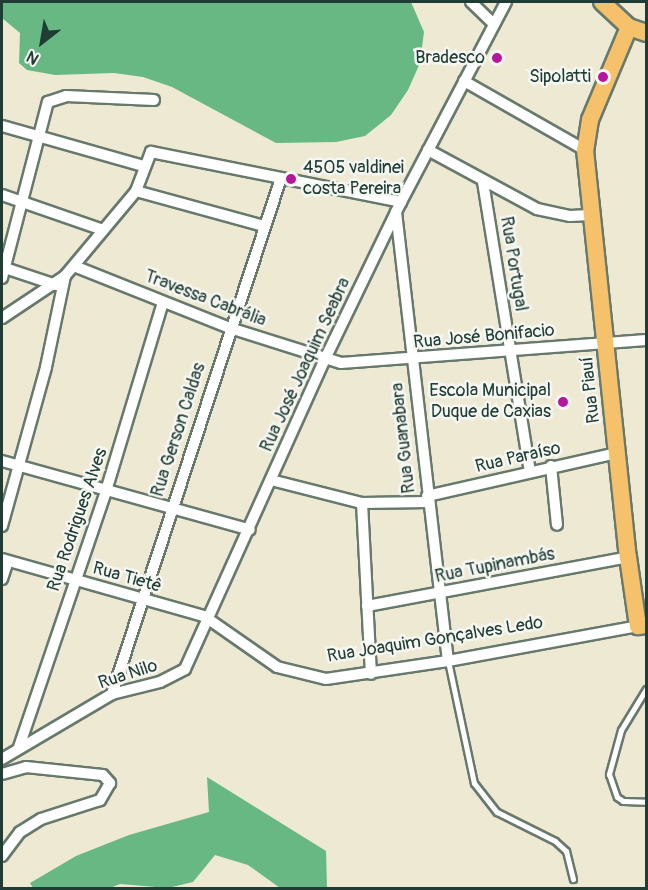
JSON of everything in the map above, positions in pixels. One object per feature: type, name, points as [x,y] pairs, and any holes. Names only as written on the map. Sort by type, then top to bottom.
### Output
[{"type":"main road","points":[[602,2],[629,27],[646,33]]},
{"type":"main road","name":"Rua Piauí","points":[[629,27],[590,120],[585,150],[590,215],[628,557],[642,625]]},
{"type":"street","points":[[471,2],[494,24]]},
{"type":"street","name":"Rua José Joaquim Seabra","points":[[220,597],[325,359],[398,207],[506,2]]},
{"type":"street","points":[[464,81],[585,150]]},
{"type":"street","points":[[56,285],[2,271],[46,106],[58,98],[154,99]]},
{"type":"street","points":[[2,126],[143,166]]},
{"type":"street","points":[[428,150],[483,182],[537,209],[555,214],[590,215]]},
{"type":"street","points":[[2,318],[56,285],[74,266],[136,191],[143,166],[151,152],[162,152],[281,178],[398,207]]},
{"type":"street","name":"Rua Gerson Caldas","points":[[112,694],[141,599],[281,178]]},
{"type":"street","name":"Rua Portugal","points":[[483,182],[530,472]]},
{"type":"street","points":[[136,191],[264,226]]},
{"type":"street","points":[[2,195],[103,230]]},
{"type":"street","name":"Rua Guanabara","points":[[398,207],[412,359],[448,661]]},
{"type":"street","name":"Travessa Cabrália","points":[[74,266],[230,328],[325,359]]},
{"type":"street","points":[[2,526],[20,466],[65,276]]},
{"type":"street","name":"Rua Rodrigues Alves","points":[[19,747],[106,491],[163,302]]},
{"type":"street","name":"Rua José Bonifacio","points":[[325,359],[359,364],[646,340]]},
{"type":"street","name":"Rua Paraíso","points":[[271,480],[362,503],[428,499],[551,466],[617,453]]},
{"type":"street","points":[[2,461],[250,530]]},
{"type":"street","points":[[551,466],[556,525]]},
{"type":"street","points":[[362,503],[371,674]]},
{"type":"street","name":"Rua Tupinambás","points":[[367,606],[628,557]]},
{"type":"street","points":[[2,579],[5,560]]},
{"type":"street","name":"Rua Tietê","points":[[5,560],[209,619]]},
{"type":"street","name":"Rua Nilo","points":[[2,759],[112,694],[179,675],[220,597]]},
{"type":"street","name":"Rua Joaquim Gonçalves Ledo","points":[[209,619],[264,660],[291,672],[327,679],[448,661],[642,625]]},
{"type":"street","points":[[2,774],[26,767],[103,776],[110,783],[100,800],[41,819],[20,832],[2,856]]},
{"type":"lane","points":[[448,661],[474,783],[496,812],[555,841],[566,851],[573,879]]},
{"type":"lane","points":[[646,689],[621,730],[609,774],[617,797],[624,801],[646,802]]},
{"type":"green space","points":[[2,2],[411,2],[424,32],[420,63],[408,90],[391,115],[365,136],[336,142],[276,143],[172,87],[143,77],[114,73],[55,75],[27,70],[19,63],[20,33],[2,18]]},
{"type":"green space","points":[[207,777],[326,851],[327,887],[280,888],[248,865],[215,855],[193,882],[168,888],[120,884],[110,888],[33,888],[30,883],[76,856],[129,835],[209,812]]},
{"type":"place","name":"Bradesco","points":[[497,58]]},
{"type":"place","name":"Sipolatti","points":[[603,77]]},
{"type":"place","name":"4505 valdinei costa Pereira","points":[[291,179]]},
{"type":"place","name":"Escola Municipal Duque de Caxias","points":[[563,402]]}]
